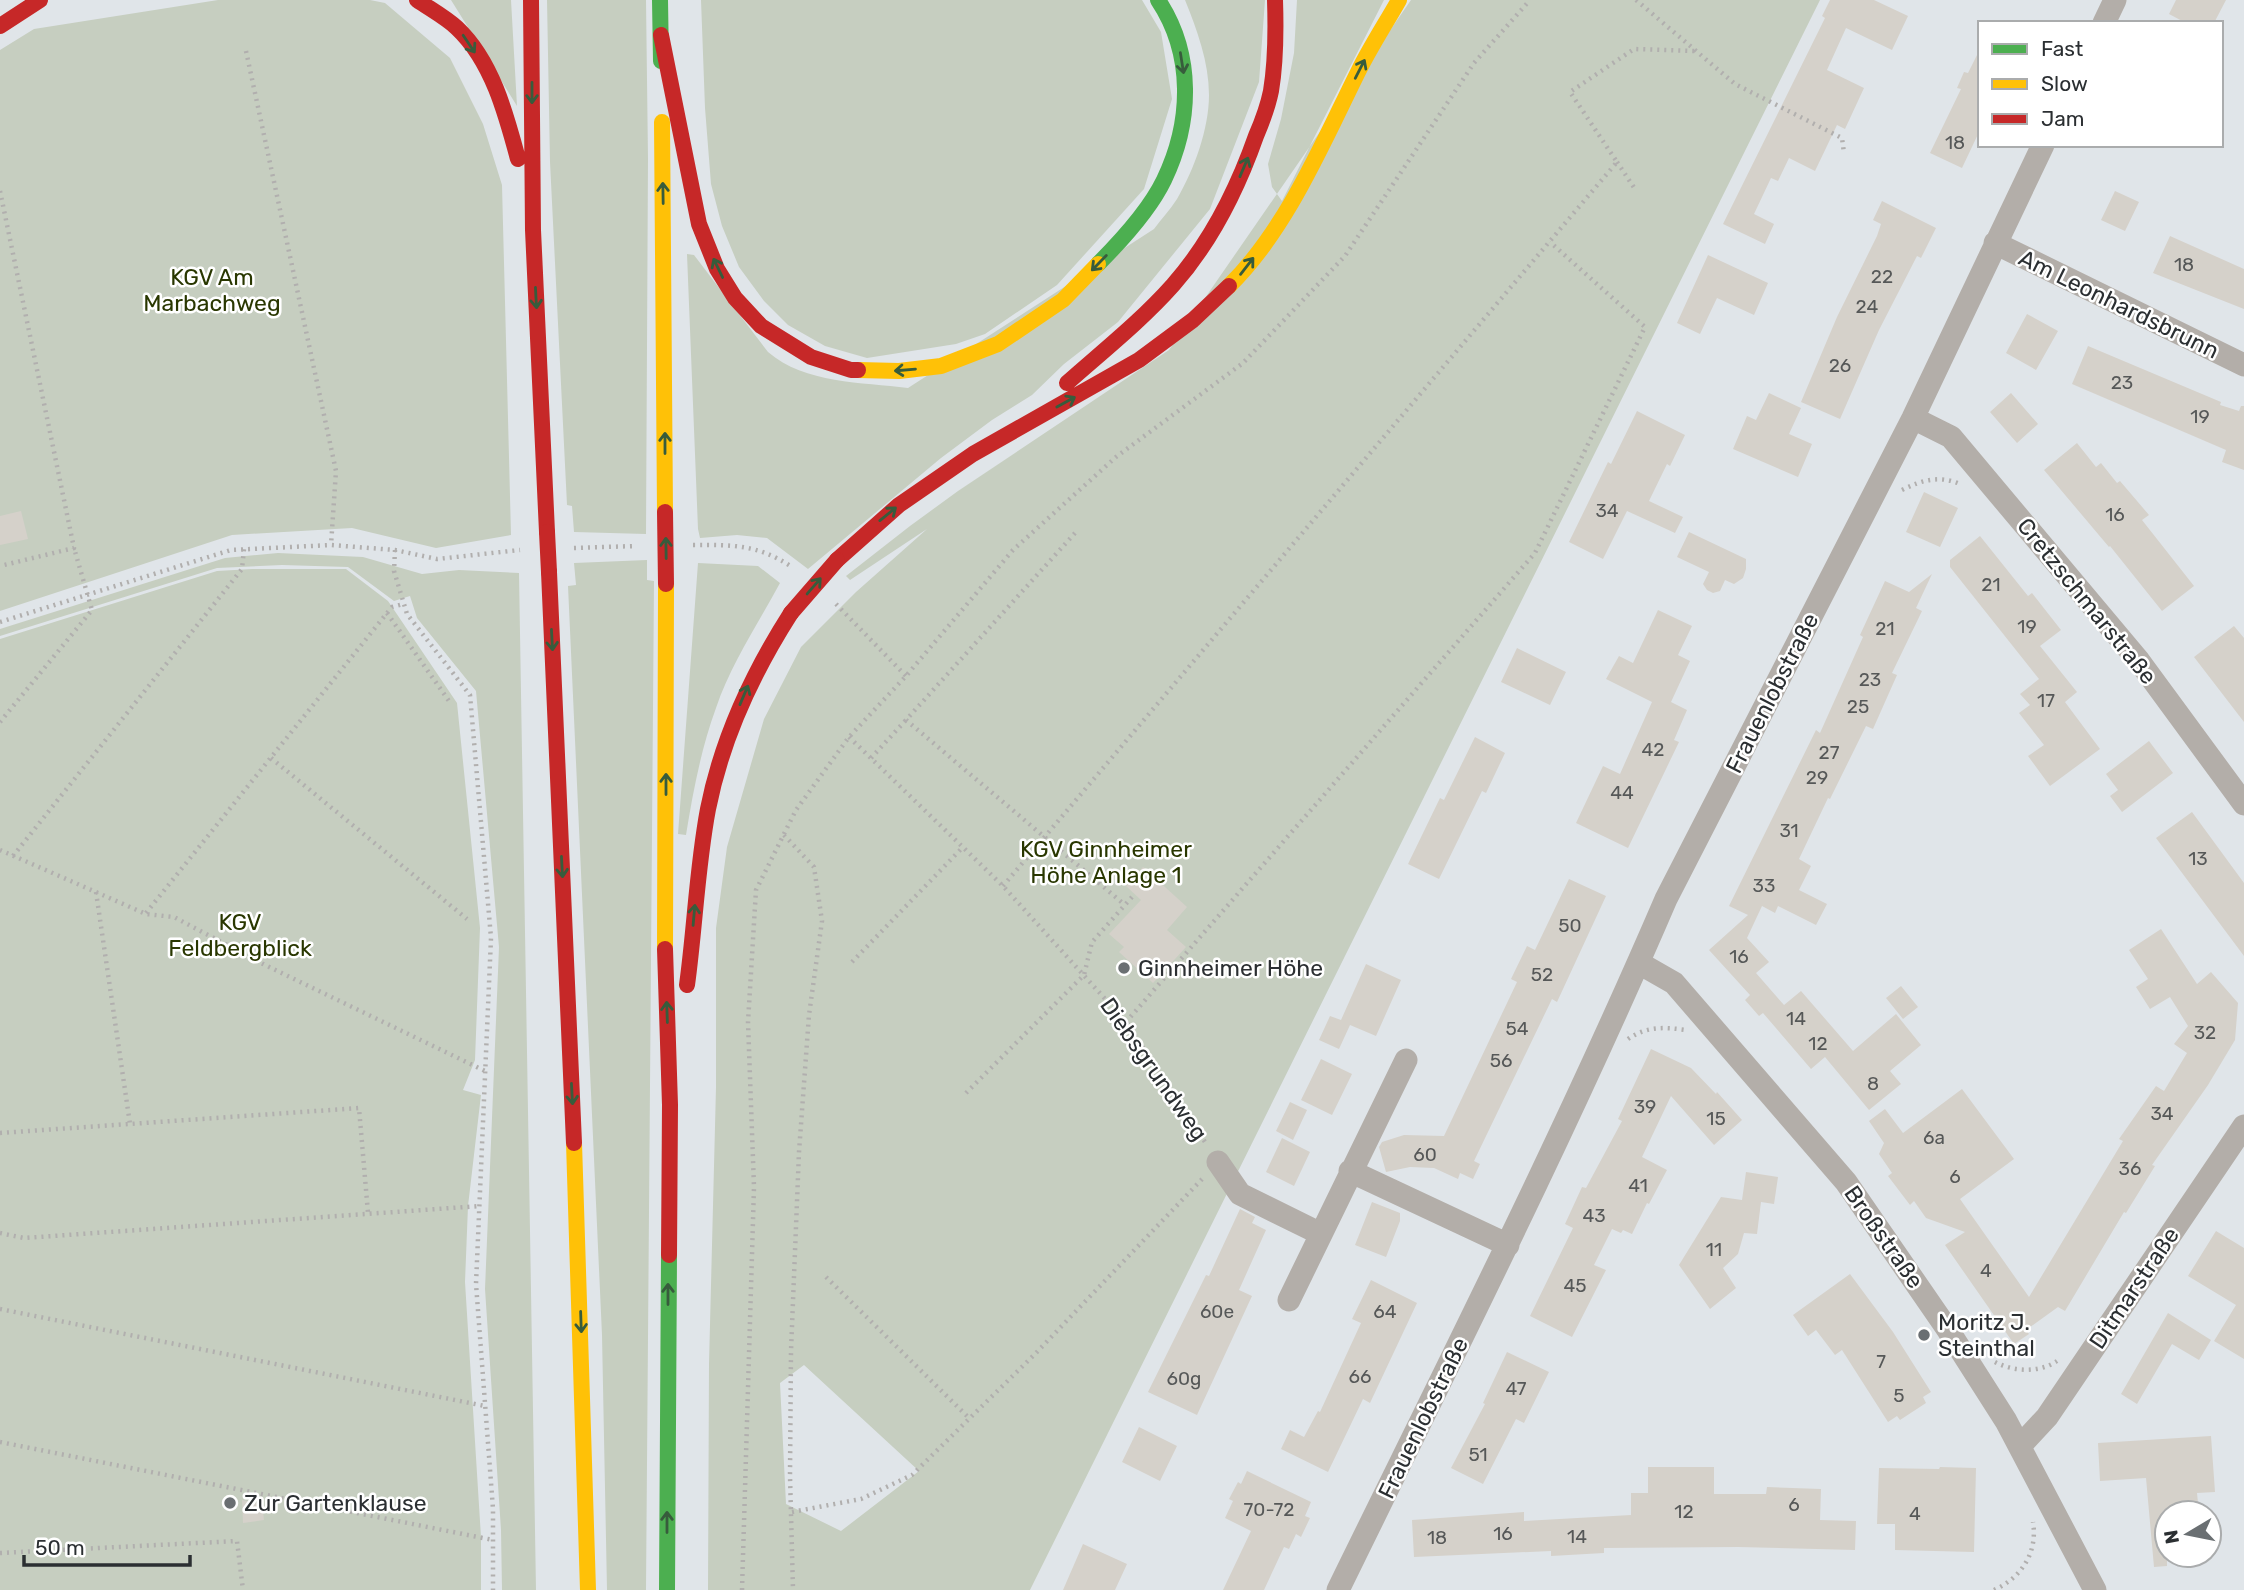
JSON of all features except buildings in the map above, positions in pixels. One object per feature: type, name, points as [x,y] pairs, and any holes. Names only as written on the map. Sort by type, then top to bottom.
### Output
[{"type":"highway","points":[[0,26],[40,0]]},
{"type":"highway","points":[[417,0],[460,31],[485,68],[507,114],[533,230]]},
{"type":"highway","points":[[531,0],[533,230],[576,1183],[589,1590]]},
{"type":"highway","points":[[660,0],[666,584],[665,963],[670,1105],[667,1590]]},
{"type":"highway","points":[[661,35],[699,224],[717,269],[735,298],[761,326],[811,357],[851,370],[899,371],[941,366],[998,344],[1063,300],[1126,236],[1164,181],[1180,138],[1187,99],[1182,58],[1172,22],[1158,0]]},
{"type":"highway","points":[[670,1105],[703,838],[715,778],[730,732],[764,655],[791,613],[837,560],[899,505],[985,446],[1066,384],[1146,312],[1191,263],[1231,197],[1252,149],[1271,93],[1276,40],[1275,0]]},
{"type":"highway","points":[[985,446],[1139,360],[1193,320],[1243,272],[1282,218],[1399,0]]},
{"type":"street","points":[[2105,21],[2115,0]]},
{"type":"street","name":"Frauenlobstraße","points":[[1338,1590],[1508,1245],[1666,900],[1913,418],[2042,147]]},
{"type":"street","name":"Am Leonhardsbrunn","points":[[1995,243],[2244,365]]},
{"type":"street","name":"Cretzschmarstraße","points":[[1913,418],[1951,437],[2139,661],[2244,804]]},
{"type":"street","name":"Broßstraße","points":[[1639,963],[1674,983],[1846,1182],[1948,1330],[2020,1446],[2095,1590]]},
{"type":"street","points":[[1289,1300],[1406,1060]]},
{"type":"street","name":"Ditmarstraße","points":[[2020,1446],[2047,1417],[2244,1126]]},
{"type":"street","name":"Diebsgrundweg","points":[[1219,1162],[1240,1194],[1321,1234]]},
{"type":"street","points":[[1350,1171],[1508,1245]]},
{"type":"path","points":[[742,1590],[754,1187],[748,1022],[756,890],[796,810],[849,737],[906,676],[1013,550],[1116,457],[1243,363],[1345,256],[1474,63],[1530,0]]},
{"type":"path","points":[[1637,0],[1735,84],[1842,138],[1844,153]]},
{"type":"path","points":[[1635,188],[1570,92],[1634,49],[1696,51]]},
{"type":"path","points":[[246,51],[336,471],[331,545]]},
{"type":"path","points":[[1003,886],[1617,162]]},
{"type":"path","points":[[0,191],[74,548],[92,611],[0,722]]},
{"type":"path","points":[[1126,1021],[1535,553],[1645,327],[1550,242]]},
{"type":"path","points":[[1896,496],[1902,490],[1929,480],[1937,479],[1964,486]]},
{"type":"path","points":[[871,758],[1075,533]]},
{"type":"path","points":[[0,622],[231,550],[331,545],[395,550],[394,571],[407,614],[470,695],[491,938],[476,1284],[493,1540],[493,1590]]},
{"type":"path","points":[[0,566],[74,548]]},
{"type":"path","points":[[13,856],[242,569],[244,549]]},
{"type":"path","points":[[146,914],[387,613],[392,607],[404,603]]},
{"type":"path","points":[[387,613],[449,701]]},
{"type":"path","points":[[906,720],[1125,905]]},
{"type":"path","name":"Diebsgrundweg","points":[[849,737],[1003,886],[1126,1021],[1219,1162]]},
{"type":"path","points":[[271,758],[467,919]]},
{"type":"path","points":[[785,835],[814,867],[822,920],[809,1015],[799,1152],[791,1351],[793,1590]]},
{"type":"path","points":[[852,962],[963,847]]},
{"type":"path","points":[[0,850],[146,914],[174,917],[265,965],[485,1072]]},
{"type":"path","points":[[96,892],[130,1124]]},
{"type":"path","points":[[966,1093],[1084,975],[1092,942],[1132,897]]},
{"type":"path","points":[[1625,1042],[1639,1032],[1654,1028],[1690,1030]]},
{"type":"path","points":[[0,1133],[359,1108],[368,1213]]},
{"type":"path","points":[[792,1512],[861,1499],[912,1475],[1035,1354],[1219,1162]]},
{"type":"path","points":[[0,1233],[24,1238],[480,1206]]},
{"type":"path","points":[[826,1278],[969,1418]]},
{"type":"path","points":[[0,1309],[485,1406]]},
{"type":"path","points":[[1987,1355],[2007,1368],[2021,1370],[2045,1367],[2066,1354]]},
{"type":"path","points":[[0,1442],[493,1540]]},
{"type":"path","points":[[1994,1590],[2008,1584],[2026,1562],[2033,1543],[2032,1520]]},
{"type":"path","points":[[0,1553],[237,1541],[243,1590]]},
{"type":"green space","name":"KGV Am Marbachweg","points":[[218,0],[370,0],[385,3],[450,58],[483,124],[502,185],[511,535],[436,548],[352,528],[232,535],[0,611],[0,50],[34,29]]},
{"type":"green space","points":[[451,0],[511,0],[517,106]]},
{"type":"green space","points":[[547,0],[646,0],[646,534],[574,532],[572,506],[567,505],[550,162]]},
{"type":"green space","points":[[701,0],[1142,0],[1161,32],[1172,99],[1144,189],[1057,285],[985,334],[956,344],[867,358],[825,346],[788,325],[764,301],[739,267],[722,226],[711,184]]},
{"type":"green space","points":[[1185,0],[1265,0],[1259,82],[1210,209],[1118,322],[1064,364],[1032,395],[992,420],[941,458],[808,569],[767,538],[737,535],[700,538],[687,254],[694,255],[768,352],[783,362],[816,376],[835,380],[908,388],[1154,229],[1174,203],[1195,162],[1203,135],[1209,95],[1205,58]]},
{"type":"green space","points":[[1297,0],[1384,0],[1282,201],[1272,187],[1268,164],[1281,119],[1294,53]]},
{"type":"green space","name":"KGV Ginnheimer Höhe Anlage 1","points":[[1411,0],[1820,0],[1030,1590],[708,1590],[716,928],[727,847],[764,719],[801,647],[856,592],[927,529],[850,580],[846,576],[958,491],[1169,350]],"holes":[[[804,1365],[919,1471],[841,1531],[786,1504],[780,1383]]]},
{"type":"green space","points":[[278,553],[363,557],[422,574],[459,570],[519,573],[536,1590],[502,1590],[501,1530],[485,1289],[499,947],[476,691],[417,618],[410,596],[394,601],[348,567],[282,565],[217,568],[0,636],[0,629],[225,558]]},
{"type":"green space","points":[[647,560],[647,580],[654,581],[646,1590],[607,1590],[602,1335],[568,586],[576,585],[574,563]]},
{"type":"green space","points":[[698,563],[758,566],[780,583],[737,660],[716,708],[698,771],[686,835],[678,834]]},
{"type":"green space","name":"KGV Feldbergblick","points":[[346,569],[388,601],[457,703],[480,928],[475,1060],[463,1090],[481,1095],[468,1206],[465,1282],[481,1537],[481,1590],[0,1590],[0,639],[217,571]]},
{"type":"traffic: fast","points":[[660,0],[661,61]]},
{"type":"traffic: fast","points":[[1098,264],[1134,224],[1158,191],[1180,135],[1184,112],[1183,65],[1170,21],[1158,0]]},
{"type":"traffic: fast","points":[[667,1590],[669,1255]]},
{"type":"traffic: slow","points":[[1229,286],[1250,263],[1286,212],[1364,61],[1399,0]]},
{"type":"traffic: slow","points":[[662,122],[665,512]]},
{"type":"traffic: slow","points":[[858,370],[899,371],[941,366],[998,344],[1063,300],[1098,264]]},
{"type":"traffic: slow","points":[[665,949],[666,584]]},
{"type":"traffic: slow","points":[[574,1143],[588,1590]]},
{"type":"traffic: jam","points":[[0,26],[40,0]]},
{"type":"traffic: jam","points":[[417,0],[457,28],[480,56],[503,106],[518,159]]},
{"type":"traffic: jam","points":[[531,0],[533,230],[547,532]]},
{"type":"traffic: jam","points":[[1067,383],[1135,323],[1173,285],[1222,215],[1249,156],[1270,97],[1275,57],[1275,0]]},
{"type":"traffic: jam","points":[[661,35],[699,224],[717,269],[735,298],[761,326],[811,357],[858,370]]},
{"type":"traffic: jam","points":[[837,560],[899,505],[973,454],[1139,360],[1193,320],[1229,286]]},
{"type":"traffic: jam","points":[[665,512],[666,584]]},
{"type":"traffic: jam","points":[[547,532],[549,572]]},
{"type":"traffic: jam","points":[[791,613],[837,560]]},
{"type":"traffic: jam","points":[[549,572],[574,1143]]},
{"type":"traffic: jam","points":[[687,985],[701,853],[708,809],[721,757],[751,683],[791,613]]},
{"type":"traffic: jam","points":[[665,949],[670,1105],[669,1255]]},
{"type":"place","name":"Ginnheimer Höhe","points":[[1124,968]]},
{"type":"place","name":"Moritz J. Steinthal","points":[[1924,1335]]},
{"type":"place","name":"Zur Gartenklause","points":[[230,1503]]}]
